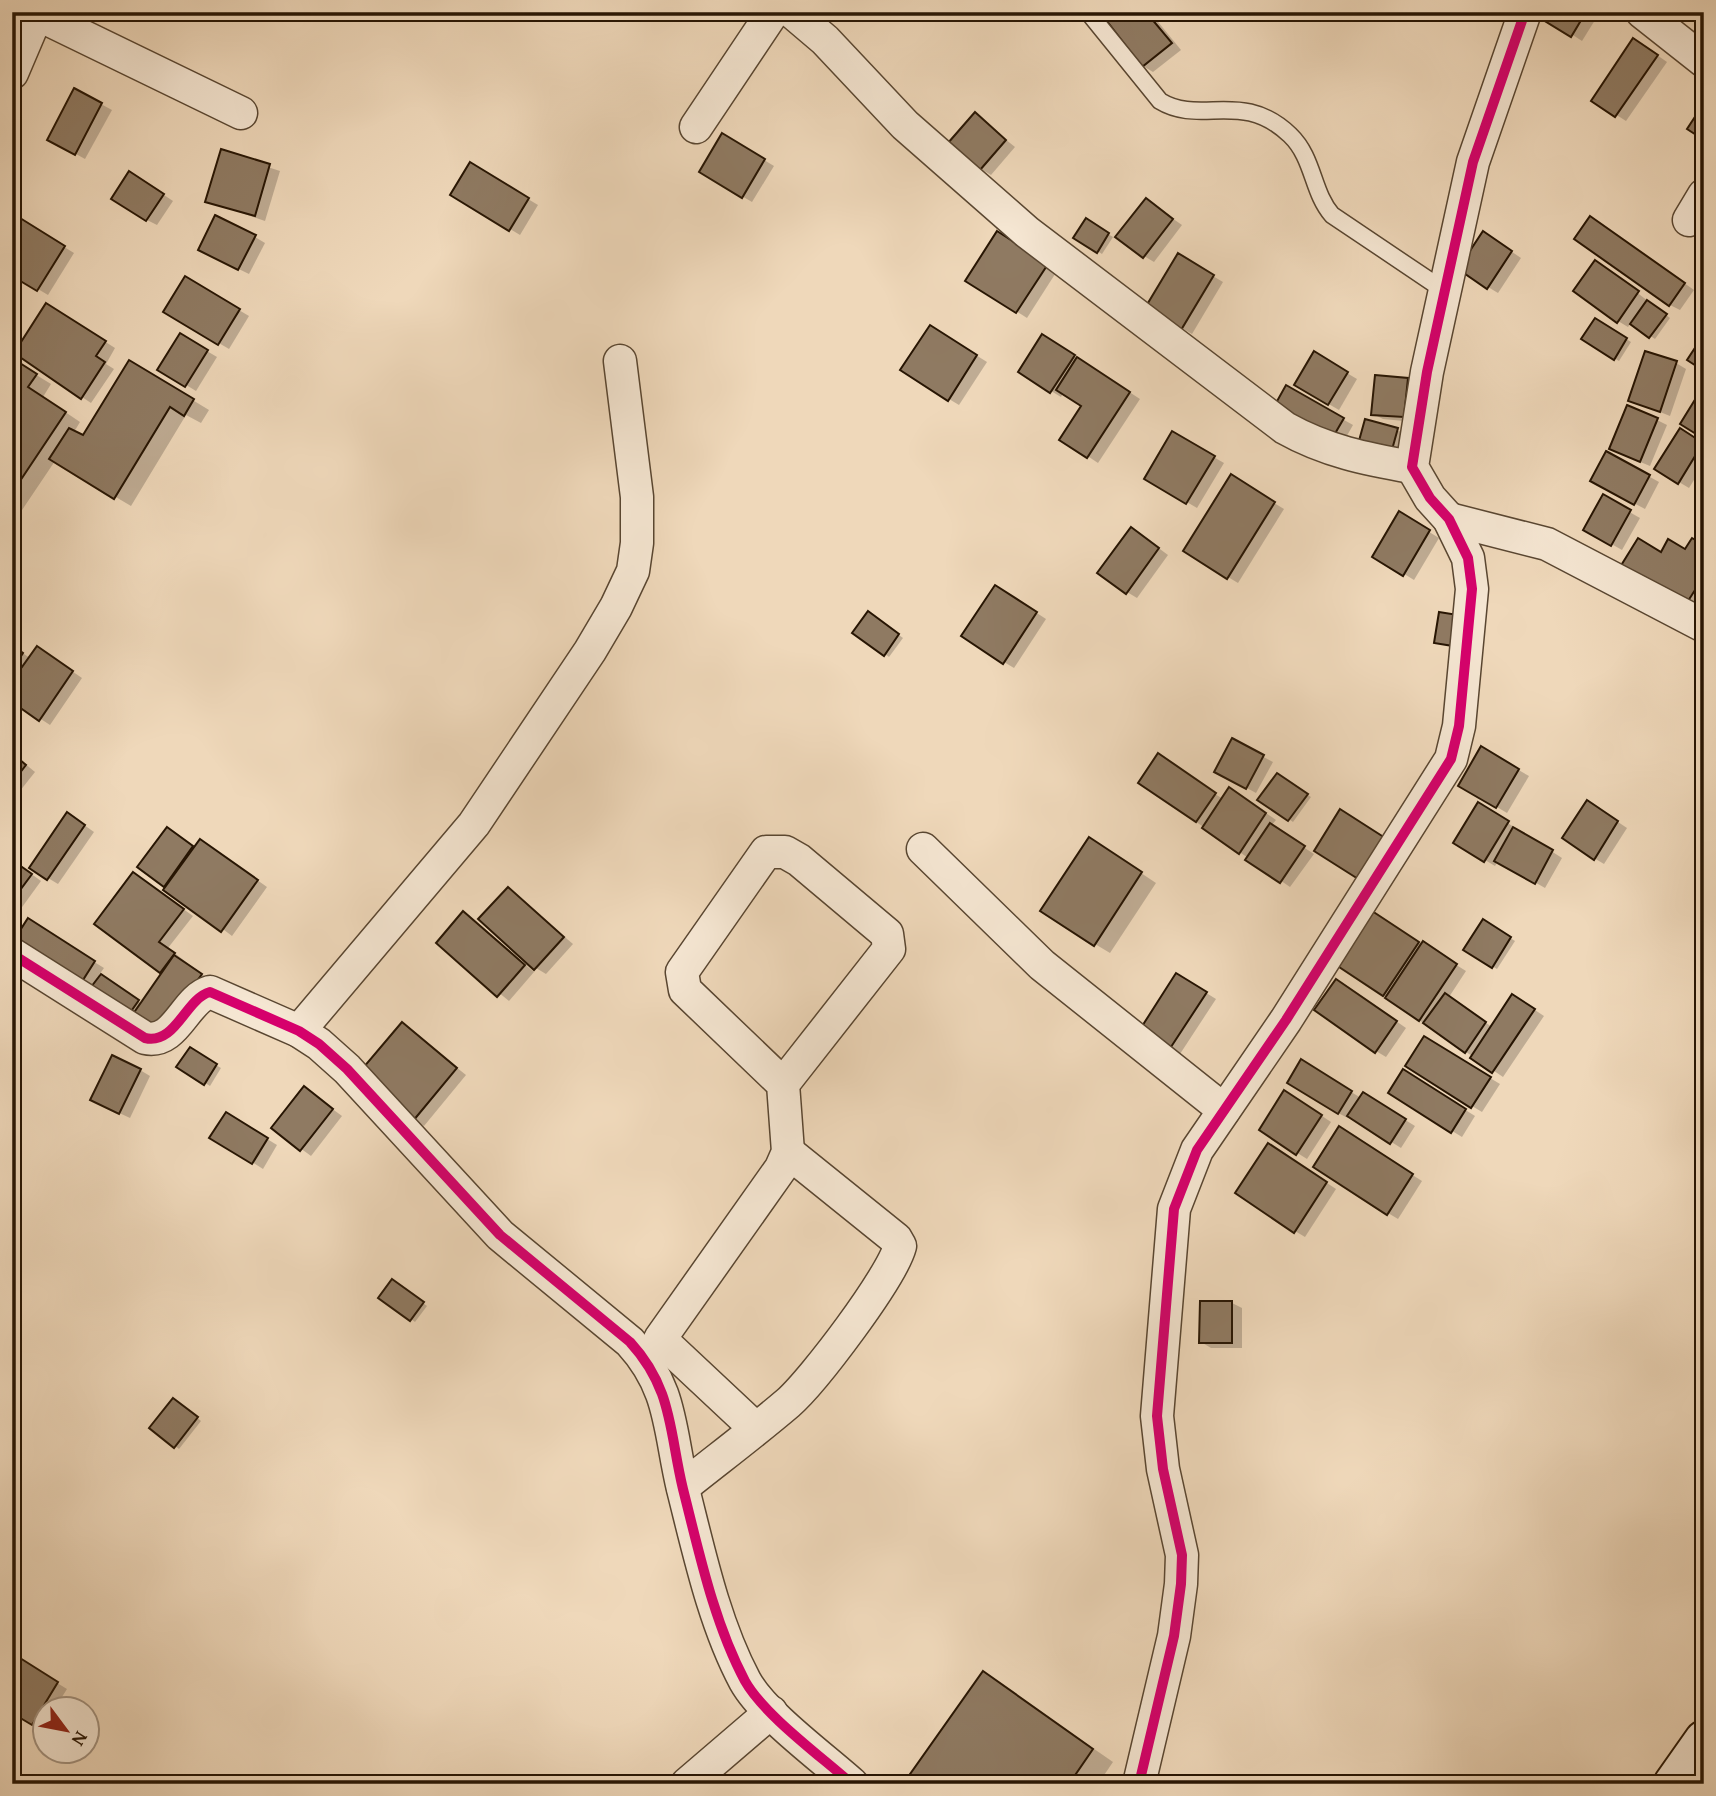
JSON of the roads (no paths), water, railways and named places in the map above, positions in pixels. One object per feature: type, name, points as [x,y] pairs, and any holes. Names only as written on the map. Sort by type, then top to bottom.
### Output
[{"type":"street","points":[[696,127],[773,12]]},
{"type":"street","points":[[792,12],[825,40],[905,125],[1027,232],[1285,428],[1314,444],[1342,454],[1412,467]]},
{"type":"street","points":[[1139,1784],[1174,1636],[1181,1584],[1182,1555],[1163,1469],[1157,1416],[1174,1209],[1197,1150],[1293,1008],[1451,760],[1459,726],[1472,589],[1468,558],[1448,519],[1430,498],[1412,467],[1427,372],[1473,162],[1525,12]]},
{"type":"street","points":[[1642,12],[1704,61]]},
{"type":"street","points":[[12,73],[38,13],[241,113]]},
{"type":"street","points":[[299,1031],[474,824],[590,651],[622,595],[633,571],[637,497],[620,361]]},
{"type":"street","points":[[1448,519],[1547,544],[1704,626]]},
{"type":"street","points":[[923,849],[1042,965],[1224,1110]]},
{"type":"street","points":[[755,1428],[660,1339],[782,1168],[788,1152],[783,1084],[685,990],[682,972],[766,852],[785,852],[799,860],[887,934],[889,949],[783,1084]]},
{"type":"street","points":[[12,954],[145,1038],[155,1040],[164,1037],[200,998],[210,992],[299,1031],[320,1044],[347,1069],[500,1235],[643,1356],[663,1388],[683,1488],[720,1621],[746,1683],[771,1712],[852,1784]]},
{"type":"street","points":[[683,1488],[790,1401],[857,1318],[897,1256],[900,1246],[896,1239],[788,1152]]},
{"type":"street","points":[[687,1784],[771,1712]]},
{"type":"street","points":[[1673,1784],[1704,1740]]},
{"type":"lane","points":[[1088,12],[1160,101],[1170,107],[1240,109],[1265,117],[1291,136],[1307,157],[1323,204],[1332,215],[1445,291]]}]
